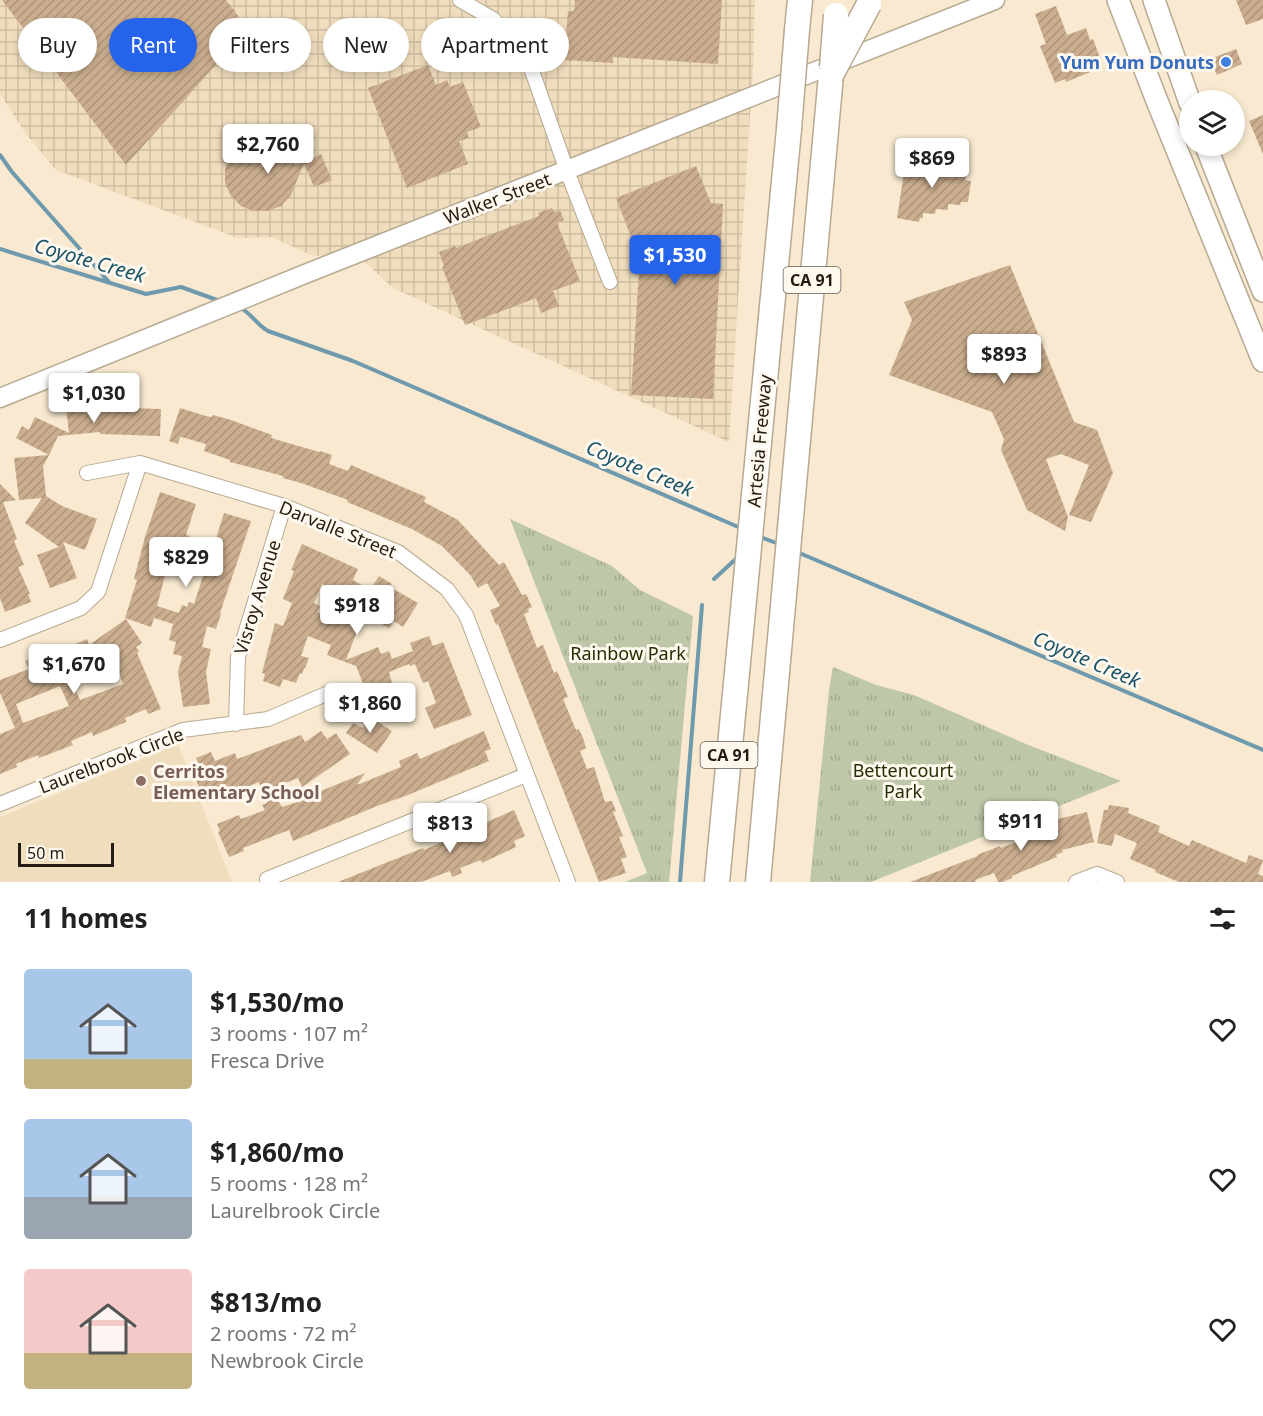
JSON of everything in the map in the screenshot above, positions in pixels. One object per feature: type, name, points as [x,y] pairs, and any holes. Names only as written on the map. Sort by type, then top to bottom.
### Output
[{"type":"highway","name":"Artesia Freeway","points":[[717,882],[800,0]]},
{"type":"highway","points":[[831,75],[869,2]]},
{"type":"highway","name":"CA 91","points":[[758,882],[836,8]]},
{"type":"main road","name":"Walker Street","points":[[0,398],[310,272],[995,0]]},
{"type":"main road","points":[[1118,0],[1263,361]]},
{"type":"main road","points":[[1154,0],[1185,90]]},
{"type":"main road","points":[[1210,156],[1263,291]]},
{"type":"street","points":[[460,0],[493,20],[530,64],[567,171],[610,282]]},
{"type":"street","points":[[0,640],[81,608],[98,592],[140,464]]},
{"type":"street","name":"Darvalle Street","points":[[87,473],[140,464],[284,506],[398,552],[447,589],[466,615],[568,882]]},
{"type":"street","name":"Visroy Avenue","points":[[236,724],[238,657],[284,506]]},
{"type":"street","name":"Laurelbrook Circle","points":[[0,804],[183,730],[268,719],[326,694]]},
{"type":"street","points":[[267,879],[526,775]]},
{"type":"street","points":[[1076,882],[1097,874],[1117,882]]},
{"type":"shaded area","points":[[0,0],[755,0],[753,69],[729,442],[393,288],[364,261],[310,255],[272,237],[238,238],[56,170],[26,134],[0,94]]},
{"type":"shaded area","name":"Cerritos Elementary School","points":[[178,744],[232,882],[0,882],[0,817]]},
{"type":"green space","name":"Rainbow Park","points":[[510,519],[612,566],[640,590],[693,616],[669,882],[625,882],[647,873]]},
{"type":"green space","name":"Bettencourt Park","points":[[833,667],[876,685],[914,695],[1026,744],[1121,781],[871,882],[810,882]]},
{"type":"building","points":[[2,0],[226,0],[240,18],[209,18],[209,72],[126,165],[56,72],[97,72],[97,18],[18,18],[18,21]]},
{"type":"building","points":[[575,0],[722,0],[718,64],[613,57],[613,63],[569,60],[568,11],[574,11]]},
{"type":"building","points":[[1236,0],[1263,0],[1263,19],[1246,25]]},
{"type":"building","points":[[1056,6],[1067,35],[1086,28],[1090,40],[1093,39],[1100,65],[1094,68],[1095,70],[1066,82],[1065,79],[1055,83],[1040,46],[1046,44],[1035,14]]},
{"type":"building","name":"Yum Yum Donuts","points":[[1236,49],[1242,64],[1217,75],[1210,59]]},
{"type":"building","points":[[421,68],[421,72],[431,72],[436,85],[447,80],[450,87],[463,82],[481,127],[467,132],[469,138],[459,141],[468,164],[407,188],[368,88]]},
{"type":"building","points":[[1263,115],[1263,154],[1249,121]]},
{"type":"building","points":[[253,140],[267,140],[280,145],[291,155],[295,165],[321,154],[332,180],[314,187],[304,163],[291,195],[281,206],[268,211],[254,211],[241,206],[231,196],[225,183],[225,169],[230,156],[240,146]]},
{"type":"building","points":[[906,160],[943,166],[944,162],[968,166],[965,180],[971,181],[968,202],[961,202],[960,205],[948,204],[948,210],[936,209],[935,214],[923,213],[923,218],[920,218],[919,222],[897,218]]},
{"type":"building","points":[[696,166],[711,203],[723,204],[713,399],[631,395],[639,272],[638,255],[616,198]]},
{"type":"building","points":[[552,208],[554,212],[560,210],[564,220],[557,223],[580,281],[553,291],[559,306],[541,313],[536,298],[465,325],[442,267],[444,266],[439,252],[455,246],[456,248],[539,216],[538,213]]},
{"type":"building","points":[[1010,265],[1074,422],[1097,430],[1113,473],[1091,522],[1069,515],[1089,465],[1061,454],[1046,459],[1068,517],[1065,531],[1027,510],[1001,450],[1004,439],[992,412],[889,375],[912,320],[904,302]]},
{"type":"building","points":[[99,404],[161,409],[160,436],[100,434],[100,432],[58,436],[49,455],[16,438],[22,426],[29,430],[35,417],[69,433],[66,408]]},
{"type":"building","points":[[180,408],[206,416],[212,417],[213,415],[231,420],[272,435],[271,438],[332,455],[329,464],[348,471],[351,465],[426,497],[424,502],[458,520],[499,565],[504,562],[522,595],[526,594],[532,607],[524,614],[537,648],[543,645],[554,673],[557,671],[568,697],[563,699],[576,730],[579,729],[583,738],[586,748],[580,751],[587,769],[594,767],[605,802],[612,801],[616,811],[613,812],[623,836],[619,837],[627,857],[621,859],[626,873],[599,882],[498,624],[496,625],[490,610],[500,606],[487,583],[478,588],[471,576],[442,546],[412,529],[347,502],[348,500],[283,478],[283,476],[230,462],[230,460],[204,451],[206,444],[180,437],[178,444],[169,441]]},
{"type":"building","points":[[49,455],[43,466],[46,496],[62,506],[97,519],[85,550],[63,542],[77,578],[50,588],[37,555],[59,547],[25,523],[42,498],[19,500],[14,458]]},
{"type":"building","points":[[0,484],[16,500],[3,502],[17,539],[14,541],[24,565],[18,567],[30,594],[28,594],[31,602],[5,612],[0,598]]},
{"type":"building","points":[[160,492],[196,504],[186,535],[190,536],[185,549],[178,547],[175,558],[170,556],[157,606],[179,613],[182,605],[187,607],[189,602],[194,604],[205,570],[198,568],[205,549],[212,551],[224,513],[251,521],[216,629],[207,626],[202,647],[211,649],[206,672],[210,704],[183,707],[178,672],[182,656],[173,654],[176,642],[169,640],[173,624],[154,618],[151,627],[125,618],[137,580],[134,579],[145,537]]},
{"type":"building","points":[[302,544],[358,569],[353,580],[370,590],[379,576],[392,584],[390,587],[418,603],[403,627],[394,621],[389,628],[364,613],[346,660],[378,647],[381,654],[389,651],[392,659],[413,651],[410,643],[429,636],[433,646],[443,642],[472,715],[434,729],[425,708],[436,703],[428,681],[423,683],[415,664],[389,672],[399,708],[372,714],[356,666],[327,655],[331,645],[308,636],[301,656],[309,658],[296,683],[283,679],[280,687],[263,681],[265,674],[262,673],[275,623],[283,626],[292,603],[283,599],[294,571],[291,570]],"holes":[[[322,584],[355,598],[353,601],[358,604],[347,624],[317,612],[320,606],[314,603]]]},
{"type":"building","points":[[126,619],[142,643],[136,647],[139,651],[137,653],[161,709],[148,714],[146,709],[125,718],[126,722],[93,736],[92,732],[71,741],[73,745],[39,758],[38,755],[0,774],[0,734],[15,728],[0,693],[0,680],[29,669],[25,661],[55,648],[57,652],[87,639],[89,645]],"holes":[[[116,665],[123,684],[80,700],[70,678],[89,670],[91,675]],[[60,686],[69,706],[23,723],[16,704]]]},
{"type":"building","points":[[370,717],[392,731],[377,753],[346,733],[353,723],[363,728]]},
{"type":"building","points":[[321,731],[327,739],[336,733],[350,754],[302,787],[298,778],[278,786],[283,799],[279,802],[282,807],[307,799],[306,797],[365,773],[357,785],[401,767],[399,761],[417,753],[420,759],[484,731],[491,749],[485,751],[489,761],[408,795],[293,841],[289,830],[243,848],[244,851],[229,857],[217,824],[239,815],[241,819],[265,810],[262,805],[267,803],[259,782],[206,802],[194,776],[202,773],[196,758],[211,752],[215,761],[235,753],[237,759],[301,735],[305,742]]},
{"type":"building","points":[[1109,805],[1129,808],[1128,813],[1160,826],[1158,832],[1189,846],[1192,840],[1246,863],[1249,855],[1263,860],[1258,874],[1263,876],[1263,882],[1179,882],[1130,859],[1137,843],[1115,834],[1112,846],[1097,843],[1104,810],[1108,810]]},
{"type":"building","points":[[514,810],[525,836],[514,841],[516,847],[482,863],[481,860],[460,868],[462,873],[452,877],[450,871],[421,882],[338,882],[423,848],[424,850]]},
{"type":"building","points":[[1087,812],[1094,842],[1062,850],[1063,852],[1056,855],[1057,857],[1003,882],[998,882],[994,873],[975,880],[976,882],[910,882],[1000,846],[1001,848],[1032,836],[1030,831],[1034,829],[1032,825],[1045,820],[1046,822]]},
{"type":"waterway","points":[[0,155],[12,172],[109,282]]},
{"type":"waterway","name":"Coyote Creek","points":[[0,249],[146,294],[181,287],[220,301]]},
{"type":"waterway","name":"Coyote Creek","points":[[239,307],[268,331],[353,361],[743,529]]},
{"type":"waterway","name":"Coyote Creek","points":[[758,536],[779,544]]},
{"type":"waterway","name":"Coyote Creek","points":[[797,552],[1263,750]]},
{"type":"waterway","points":[[714,579],[738,557]]},
{"type":"waterway","points":[[680,882],[702,605]]},
{"type":"place","name":"Yum Yum Donuts","points":[[1226,62]]},
{"type":"place","name":"Cerritos Elementary School","points":[[141,781]]}]
